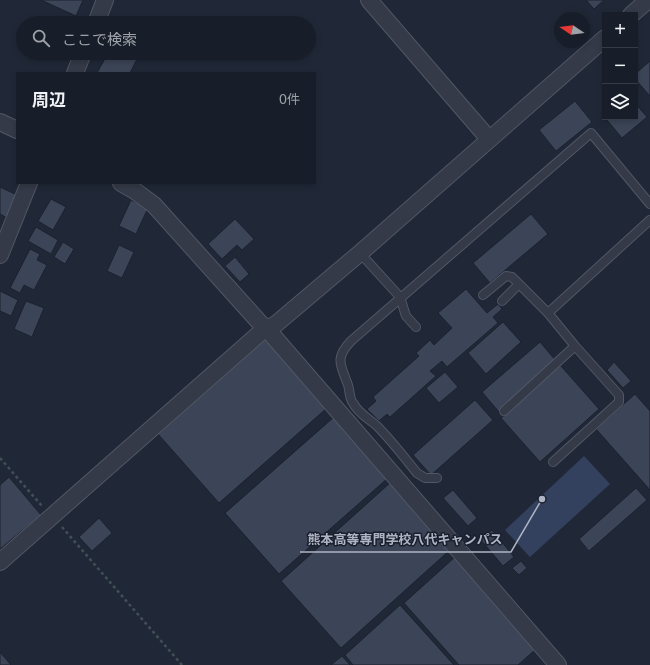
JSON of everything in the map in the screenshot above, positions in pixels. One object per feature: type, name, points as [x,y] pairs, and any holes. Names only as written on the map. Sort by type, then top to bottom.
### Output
[{"type":"street","points":[[99,16],[105,0]]},
{"type":"street","points":[[369,0],[489,139]]},
{"type":"street","points":[[634,12],[648,0]]},
{"type":"street","points":[[0,562],[260,333],[276,324],[360,253],[602,41]]},
{"type":"street","points":[[75,72],[80,60]]},
{"type":"street","points":[[0,122],[16,130]]},
{"type":"street","points":[[0,255],[29,184]]},
{"type":"street","points":[[123,184],[154,205],[267,329],[558,665]]},
{"type":"lane","points":[[437,478],[425,478],[417,472],[376,426],[364,417],[352,402],[348,385],[341,368],[341,358],[344,348],[400,297],[591,133],[650,204]]},
{"type":"lane","points":[[548,313],[650,220]]},
{"type":"lane","points":[[360,253],[400,297],[406,316],[416,327]]},
{"type":"lane","points":[[482,295],[506,276],[512,278],[548,313],[619,395],[619,402],[553,462]]},
{"type":"lane","points":[[502,301],[519,284]]},
{"type":"lane","points":[[504,411],[575,346]]},
{"type":"path","points":[[0,458],[182,665]]},
{"type":"water","points":[[584,456],[610,484],[530,557],[505,530]]},
{"type":"building","points":[[41,0],[83,0],[76,16]]},
{"type":"building","points":[[586,0],[604,0],[594,9]]},
{"type":"building","points":[[104,60],[136,60],[130,72],[98,72]]},
{"type":"building","points":[[650,61],[650,96],[638,82],[638,71]]},
{"type":"building","points":[[575,101],[592,122],[556,151],[539,130]]},
{"type":"building","points":[[638,106],[647,117],[622,138],[607,120],[638,120]]},
{"type":"building","points":[[0,187],[17,195],[7,218],[0,214]]},
{"type":"building","points":[[51,199],[66,207],[53,230],[38,221]]},
{"type":"building","points":[[131,200],[148,208],[136,234],[119,226]]},
{"type":"building","points":[[531,214],[548,234],[490,283],[473,263]]},
{"type":"building","points":[[235,219],[254,239],[242,250],[237,245],[222,259],[208,244]]},
{"type":"building","points":[[36,227],[58,240],[51,254],[28,241]]},
{"type":"building","points":[[63,242],[74,249],[65,264],[54,257]]},
{"type":"building","points":[[119,245],[134,252],[122,278],[107,271]]},
{"type":"building","points":[[30,249],[40,254],[37,260],[47,265],[34,290],[24,285],[20,293],[10,288]]},
{"type":"building","points":[[235,257],[249,274],[240,282],[225,266]]},
{"type":"building","points":[[466,289],[487,313],[498,304],[502,309],[493,317],[498,323],[447,367],[442,361],[430,371],[436,376],[390,417],[387,414],[379,421],[367,409],[376,401],[373,397],[419,356],[416,353],[430,340],[434,345],[452,328],[438,313]]},
{"type":"building","points":[[0,291],[18,300],[11,316],[0,311]]},
{"type":"building","points":[[26,301],[44,308],[32,337],[14,329]]},
{"type":"building","points":[[503,322],[521,342],[486,374],[468,353]]},
{"type":"building","points":[[265,338],[327,408],[219,503],[158,434]]},
{"type":"building","points":[[540,342],[557,362],[499,412],[482,392]]},
{"type":"building","points":[[614,362],[631,381],[623,388],[607,370]]},
{"type":"building","points":[[560,365],[599,409],[540,462],[501,418]]},
{"type":"building","points":[[445,372],[458,387],[439,403],[426,388]]},
{"type":"building","points":[[635,394],[650,411],[650,490],[596,429]]},
{"type":"building","points":[[475,400],[493,420],[431,475],[413,455]]},
{"type":"building","points":[[334,417],[388,478],[279,574],[225,513]]},
{"type":"building","points":[[9,477],[41,515],[0,549],[0,485]]},
{"type":"building","points":[[391,482],[451,549],[341,648],[281,581]]},
{"type":"building","points":[[636,488],[647,500],[589,551],[579,539]]},
{"type":"building","points":[[453,490],[477,518],[468,526],[443,498]]},
{"type":"building","points":[[99,518],[112,533],[92,551],[79,537]]},
{"type":"building","points":[[492,530],[514,557],[503,566],[480,539]]},
{"type":"building","points":[[455,557],[536,649],[518,665],[459,665],[404,603]]},
{"type":"building","points":[[521,561],[527,568],[519,575],[512,568]]},
{"type":"building","points":[[400,605],[454,665],[353,665],[345,655]]},
{"type":"building","points":[[0,652],[11,665],[0,665]]},
{"type":"building","points":[[342,656],[350,665],[331,665]]},
{"type":"place","name":"熊本高等専門学校八代キャンパス","points":[[542,499]]}]
